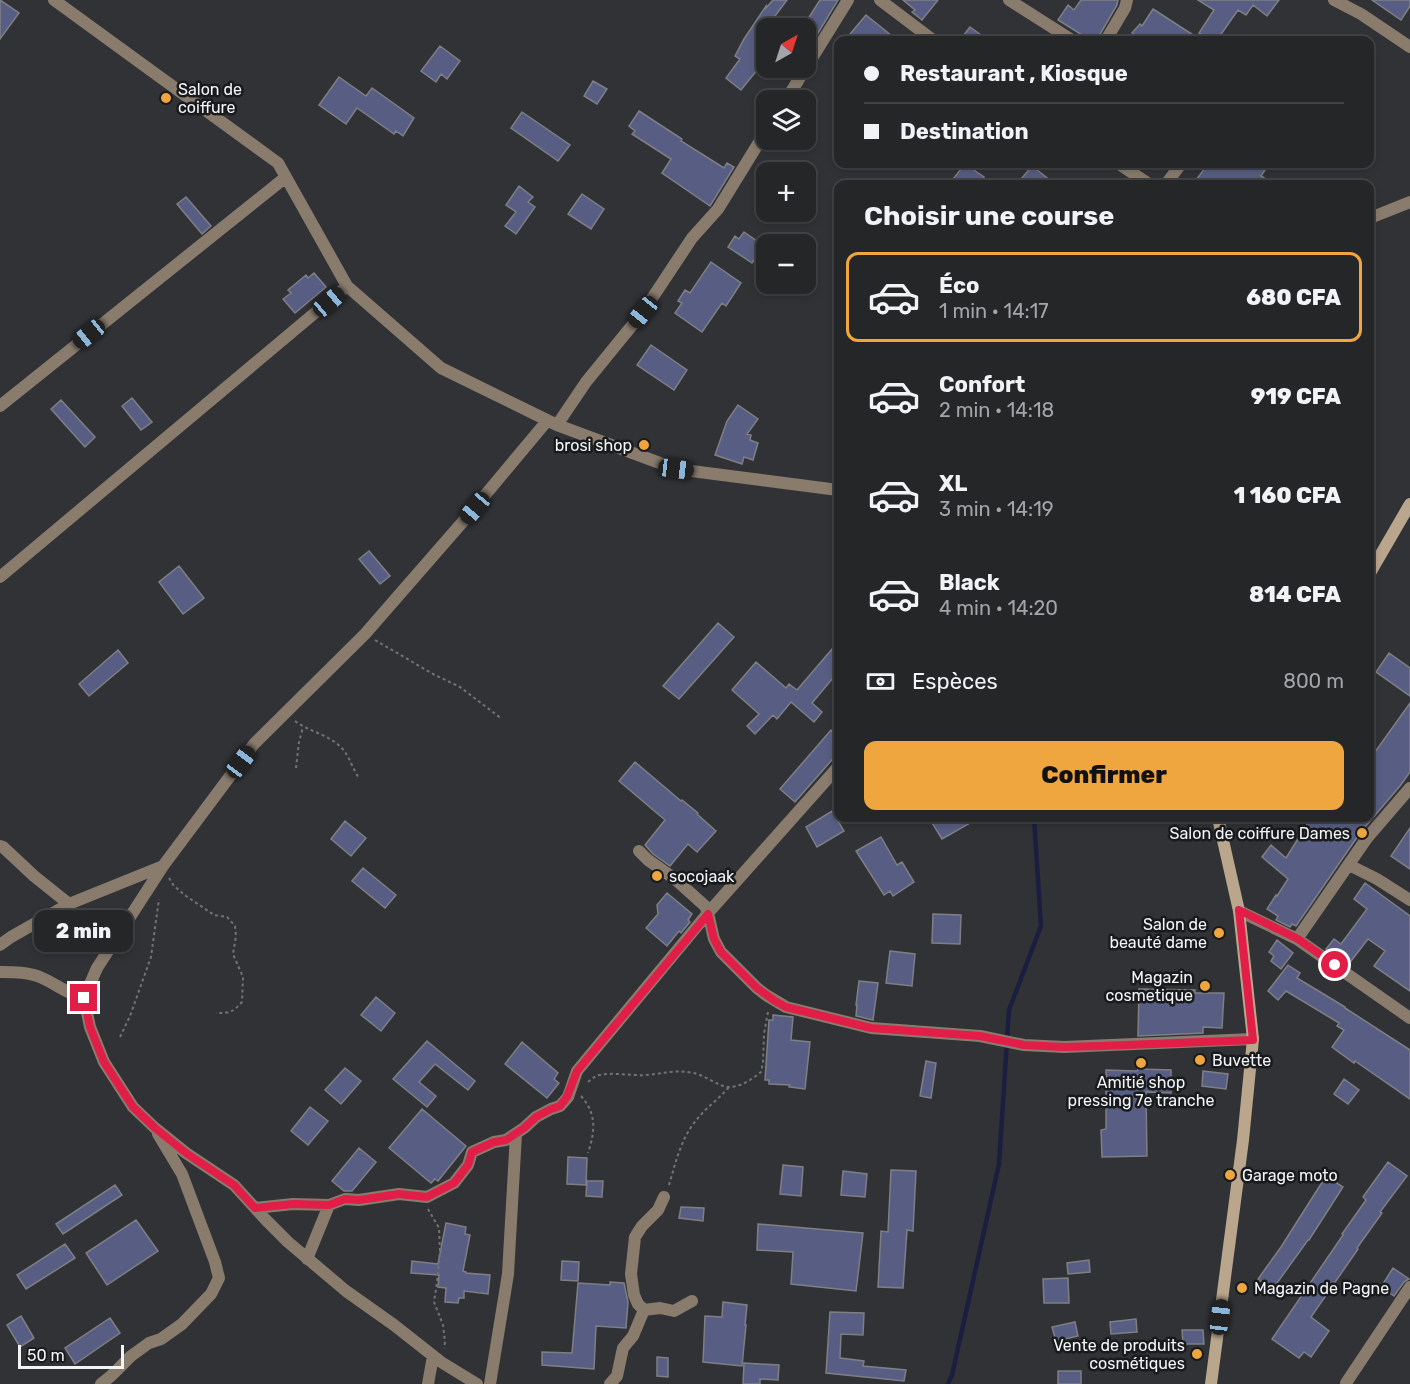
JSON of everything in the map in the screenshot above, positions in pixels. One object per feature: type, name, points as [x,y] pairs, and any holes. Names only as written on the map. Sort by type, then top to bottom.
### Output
[{"type":"main road","points":[[1374,566],[1410,504]]},
{"type":"main road","points":[[1210,1384],[1243,1140],[1253,1040],[1239,910],[1219,822]]},
{"type":"street","points":[[54,0],[278,163],[347,286],[441,369],[552,423],[676,469],[834,489]]},
{"type":"street","points":[[792,90],[848,0]]},
{"type":"street","points":[[880,0],[928,36]]},
{"type":"street","points":[[1009,0],[1066,36]]},
{"type":"street","points":[[1108,36],[1125,8],[1127,0]]},
{"type":"street","points":[[1334,0],[1361,14],[1410,47]]},
{"type":"street","points":[[477,1384],[437,1359],[346,1291],[288,1242],[234,1185],[195,1159],[155,1128],[133,1107],[104,1062],[90,1027],[84,998],[97,968],[163,866],[254,744],[365,634],[552,423],[643,312],[692,238],[718,209],[756,147]]},
{"type":"street","points":[[1125,168],[1143,180]]},
{"type":"street","points":[[0,406],[286,177]]},
{"type":"street","points":[[1374,216],[1410,202]]},
{"type":"street","points":[[0,577],[347,286]]},
{"type":"street","points":[[255,1208],[293,1204],[329,1205],[345,1199],[359,1200],[399,1194],[427,1197],[454,1183],[468,1165],[472,1152],[494,1142],[506,1140],[536,1117],[560,1106],[567,1097],[577,1071],[708,914],[834,771]]},
{"type":"street","points":[[1298,939],[1367,838],[1410,788]]},
{"type":"street","points":[[0,846],[69,904]]},
{"type":"street","points":[[639,851],[705,906],[714,939],[721,952],[757,988],[786,1007],[871,1028],[980,1036],[1024,1045],[1119,1046],[1253,1040]]},
{"type":"street","points":[[1348,865],[1377,879],[1410,900]]},
{"type":"street","points":[[0,945],[69,904],[163,866]]},
{"type":"street","points":[[1239,910],[1298,939],[1410,1018]]},
{"type":"street","points":[[0,972],[39,976],[75,997],[84,998]]},
{"type":"street","points":[[101,1384],[131,1356],[182,1324],[212,1294],[219,1278],[182,1174],[155,1128]]},
{"type":"street","points":[[490,1384],[508,1274],[516,1134]]},
{"type":"street","points":[[644,1311],[634,1295],[631,1274],[635,1237],[642,1226],[658,1210],[664,1197]]},
{"type":"street","points":[[307,1259],[329,1205]]},
{"type":"street","points":[[1346,1383],[1410,1287]]},
{"type":"street","points":[[644,1311],[660,1308],[674,1311],[692,1301]]},
{"type":"street","points":[[610,1384],[617,1376],[623,1348],[633,1336],[644,1311]]},
{"type":"street","points":[[428,1384],[437,1359]]},
{"type":"path","points":[[365,634],[433,674],[460,687],[502,719]]},
{"type":"path","points":[[286,714],[303,727],[333,740],[346,753],[359,778]]},
{"type":"path","points":[[296,768],[298,742],[303,727]]},
{"type":"path","points":[[163,866],[174,886],[214,915],[226,917],[235,926],[233,954],[243,978],[242,1002],[234,1011],[216,1013]]},
{"type":"path","points":[[120,1037],[151,957],[159,896]]},
{"type":"path","points":[[588,1153],[593,1138],[592,1114],[584,1098],[572,1086],[607,1074],[645,1075],[675,1071],[705,1076],[729,1087],[744,1083],[761,1072],[770,998]]},
{"type":"path","points":[[664,1197],[685,1136],[698,1117],[729,1087]]},
{"type":"path","points":[[427,1197],[429,1211],[439,1228],[438,1282],[434,1302],[443,1325],[445,1342],[437,1359]]},
{"type":"building","points":[[0,0],[19,13],[0,39]]},
{"type":"building","points":[[773,0],[787,0],[775,16],[778,18],[758,18],[766,6],[766,8]]},
{"type":"building","points":[[820,0],[838,0],[816,36],[816,18],[809,18]]},
{"type":"building","points":[[903,0],[938,0],[922,20],[912,12],[915,10]]},
{"type":"building","points":[[1081,0],[1118,0],[1099,36],[1084,36],[1058,20],[1068,5],[1074,10]]},
{"type":"building","points":[[1198,0],[1279,0],[1267,16],[1253,5],[1246,15],[1238,10],[1220,36],[1204,36],[1199,33],[1214,10]]},
{"type":"building","points":[[1372,0],[1410,0],[1410,6],[1401,20]]},
{"type":"building","points":[[1153,9],[1195,36],[1136,36],[1132,33],[1140,24],[1142,26]]},
{"type":"building","points":[[866,15],[892,36],[848,36]]},
{"type":"building","points":[[756,21],[756,71],[741,90],[726,78],[740,59],[735,56]]},
{"type":"building","points":[[970,27],[982,36],[963,36]]},
{"type":"building","points":[[440,46],[460,61],[447,79],[441,74],[436,82],[421,71]]},
{"type":"building","points":[[339,77],[366,96],[372,88],[414,118],[403,136],[396,131],[394,134],[357,108],[346,124],[319,105]]},
{"type":"building","points":[[593,81],[607,89],[597,104],[584,96]]},
{"type":"building","points":[[639,111],[724,168],[727,163],[734,167],[710,206],[662,173],[671,159],[632,134],[635,131],[629,126]]},
{"type":"building","points":[[522,112],[570,145],[558,161],[511,128]]},
{"type":"building","points":[[962,168],[971,168],[984,177],[982,180],[953,179]]},
{"type":"building","points":[[1030,168],[1035,168],[1050,180],[1020,180]]},
{"type":"building","points":[[1205,168],[1266,168],[1261,176],[1268,180],[1196,180]]},
{"type":"building","points":[[519,186],[533,197],[528,202],[535,207],[516,234],[505,226],[516,212],[506,205]]},
{"type":"building","points":[[582,194],[604,209],[591,229],[568,214]]},
{"type":"building","points":[[186,197],[211,226],[202,234],[177,204]]},
{"type":"building","points":[[744,232],[756,240],[756,257],[752,263],[728,247],[735,236],[739,239]]},
{"type":"building","points":[[711,262],[741,283],[726,306],[722,303],[702,332],[675,313],[682,303],[678,301],[685,290],[690,293]]},
{"type":"building","points":[[314,273],[326,287],[295,313],[283,299],[291,293],[288,290],[306,275],[308,278]]},
{"type":"building","points":[[651,345],[687,370],[674,390],[637,365]]},
{"type":"building","points":[[132,398],[152,422],[141,430],[122,406]]},
{"type":"building","points":[[61,400],[95,437],[85,447],[51,409]]},
{"type":"building","points":[[738,405],[758,419],[747,434],[751,435],[750,440],[758,443],[753,460],[744,457],[742,464],[715,455],[727,421]]},
{"type":"building","points":[[369,551],[390,576],[380,584],[359,559]]},
{"type":"building","points":[[179,566],[204,598],[183,614],[159,582]]},
{"type":"building","points":[[718,623],[734,637],[679,699],[663,686]]},
{"type":"building","points":[[834,647],[834,677],[812,703],[822,712],[814,722],[791,702],[777,719],[773,715],[755,734],[747,726],[759,714],[732,690],[756,662],[786,688],[789,684],[797,690]]},
{"type":"building","points":[[118,650],[128,663],[89,696],[79,684]]},
{"type":"building","points":[[1389,653],[1410,668],[1410,696],[1376,672]]},
{"type":"building","points":[[1410,703],[1410,772],[1374,817],[1374,753]]},
{"type":"building","points":[[831,730],[834,733],[834,758],[795,802],[780,789]]},
{"type":"building","points":[[635,762],[698,813],[716,831],[697,852],[688,844],[670,866],[645,845],[665,820],[619,781]]},
{"type":"building","points":[[832,811],[834,822],[839,822],[844,831],[817,847],[806,827]]},
{"type":"building","points":[[345,821],[366,838],[351,856],[331,839]]},
{"type":"building","points":[[931,822],[972,822],[942,839]]},
{"type":"building","points":[[1308,822],[1369,822],[1296,926],[1292,924],[1290,927],[1276,920],[1278,916],[1267,909],[1288,879],[1262,857],[1271,845],[1286,858]]},
{"type":"building","points":[[1410,828],[1410,869],[1391,856]]},
{"type":"building","points":[[881,837],[897,865],[902,862],[914,882],[893,896],[890,891],[884,895],[856,851]]},
{"type":"building","points":[[363,868],[396,895],[385,908],[352,881]]},
{"type":"building","points":[[1365,883],[1410,916],[1410,991],[1374,966],[1385,951],[1368,939],[1348,965],[1326,949],[1334,939],[1341,944],[1367,909],[1354,899]]},
{"type":"building","points":[[667,893],[692,914],[688,920],[690,922],[667,946],[646,928],[658,914],[657,905]]},
{"type":"building","points":[[933,914],[961,915],[960,944],[932,943]]},
{"type":"building","points":[[1277,940],[1293,953],[1281,969],[1271,961],[1274,956],[1269,952]]},
{"type":"building","points":[[890,951],[915,954],[912,986],[886,983]]},
{"type":"building","points":[[1288,965],[1300,973],[1297,978],[1410,1050],[1410,1099],[1332,1047],[1344,1030],[1337,1026],[1339,1023],[1286,991],[1278,1000],[1268,991]]},
{"type":"building","points":[[859,981],[878,983],[873,1020],[856,1016]]},
{"type":"building","points":[[1139,989],[1224,993],[1222,1028],[1203,1027],[1203,1033],[1138,1036]]},
{"type":"building","points":[[376,997],[395,1013],[381,1031],[361,1015]]},
{"type":"building","points":[[773,1015],[793,1017],[791,1040],[810,1042],[805,1089],[789,1087],[790,1085],[769,1084],[769,1080],[765,1080],[769,1020],[773,1020]]},
{"type":"building","points":[[427,1041],[475,1081],[468,1090],[435,1064],[419,1082],[436,1096],[427,1107],[393,1079]]},
{"type":"building","points":[[522,1042],[558,1073],[554,1079],[559,1083],[547,1098],[505,1064]]},
{"type":"building","points":[[926,1061],[936,1063],[931,1098],[920,1096]]},
{"type":"building","points":[[345,1068],[361,1081],[341,1104],[325,1090]]},
{"type":"building","points":[[1138,1069],[1171,1070],[1171,1093],[1146,1092],[1147,1156],[1102,1157],[1101,1130],[1106,1129],[1106,1070],[1137,1071]]},
{"type":"building","points":[[1203,1071],[1228,1074],[1226,1089],[1202,1086]]},
{"type":"building","points":[[1344,1079],[1359,1090],[1348,1104],[1334,1094]]},
{"type":"building","points":[[310,1107],[328,1121],[308,1145],[291,1131]]},
{"type":"building","points":[[422,1109],[466,1146],[438,1181],[435,1179],[431,1183],[389,1148]]},
{"type":"building","points":[[359,1148],[376,1162],[352,1191],[344,1191],[332,1181]]},
{"type":"building","points":[[568,1157],[587,1158],[586,1185],[567,1184]]},
{"type":"building","points":[[1388,1162],[1407,1176],[1380,1212],[1382,1213],[1311,1317],[1329,1331],[1311,1357],[1304,1352],[1299,1358],[1272,1339],[1366,1200],[1363,1197]]},
{"type":"building","points":[[783,1165],[803,1167],[801,1196],[780,1194]]},
{"type":"building","points":[[891,1170],[916,1171],[913,1231],[907,1230],[903,1288],[878,1287],[881,1231],[888,1232]]},
{"type":"building","points":[[843,1171],[867,1174],[865,1197],[841,1195]]},
{"type":"building","points":[[1326,1176],[1343,1187],[1309,1240],[1272,1290],[1258,1279]]},
{"type":"building","points":[[587,1181],[603,1181],[602,1197],[586,1196]]},
{"type":"building","points":[[115,1185],[122,1195],[63,1234],[56,1224]]},
{"type":"building","points":[[681,1207],[704,1208],[703,1221],[679,1218]]},
{"type":"building","points":[[136,1220],[158,1251],[107,1285],[86,1253]]},
{"type":"building","points":[[446,1223],[466,1227],[465,1234],[470,1235],[463,1271],[490,1275],[488,1294],[464,1291],[464,1298],[459,1298],[458,1303],[445,1302],[446,1288],[438,1287],[439,1275],[411,1273],[412,1261],[438,1264]]},
{"type":"building","points":[[758,1224],[863,1233],[856,1291],[791,1284],[793,1252],[757,1250]]},
{"type":"building","points":[[65,1244],[75,1258],[26,1289],[17,1275]]},
{"type":"building","points":[[1089,1260],[1090,1272],[1068,1274],[1067,1263]]},
{"type":"building","points":[[562,1261],[579,1262],[578,1281],[561,1280]]},
{"type":"building","points":[[1393,1268],[1409,1279],[1394,1296],[1381,1287]]},
{"type":"building","points":[[1068,1278],[1069,1303],[1044,1303],[1043,1279]]},
{"type":"building","points":[[610,1282],[624,1283],[628,1302],[626,1328],[596,1326],[594,1369],[542,1365],[542,1352],[572,1353],[578,1283],[610,1285]]},
{"type":"building","points":[[723,1302],[747,1305],[742,1366],[703,1362],[705,1316],[722,1317]]},
{"type":"building","points":[[830,1312],[864,1313],[863,1335],[841,1334],[840,1358],[864,1361],[863,1366],[906,1370],[904,1381],[826,1373]]},
{"type":"building","points":[[21,1316],[34,1338],[20,1347],[7,1325]]},
{"type":"building","points":[[110,1318],[120,1333],[75,1364],[65,1348]]},
{"type":"building","points":[[1136,1319],[1137,1332],[1111,1334],[1110,1322]]},
{"type":"building","points":[[1075,1322],[1078,1336],[1056,1341],[1052,1327]]},
{"type":"building","points":[[1182,1330],[1203,1330],[1204,1344],[1183,1344]]},
{"type":"building","points":[[657,1357],[668,1358],[668,1377],[657,1376]]},
{"type":"building","points":[[744,1363],[779,1365],[778,1380],[760,1379],[760,1384],[743,1384]]},
{"type":"building","points":[[1058,1371],[1081,1371],[1081,1384],[1058,1384]]},
{"type":"waterway","points":[[948,1384],[952,1375],[999,1164],[1009,1010],[1041,926],[1034,822]]},
{"type":"place","name":"Salon de coiffure","points":[[166,98]]},
{"type":"place","name":"brosi shop","points":[[644,445]]},
{"type":"place","name":"Salon de coiffure Dames","points":[[1362,833]]},
{"type":"place","name":"socojaak","points":[[657,876]]},
{"type":"place","name":"Salon de beauté dame","points":[[1219,933]]},
{"type":"place","name":"Magazin cosmetique","points":[[1205,986]]},
{"type":"place","name":"Buvette","points":[[1200,1060]]},
{"type":"place","name":"Amitié shop pressing 7e tranche","points":[[1141,1063]]},
{"type":"place","name":"Garage moto","points":[[1230,1175]]},
{"type":"place","name":"Magazin de Pagne","points":[[1242,1288]]},
{"type":"place","name":"Vente de produits cosmétiques","points":[[1197,1354]]},
{"type":"route","points":[[84,998],[90,1027],[104,1062],[133,1107],[186,1153],[234,1185],[255,1208],[293,1204],[329,1205],[345,1199],[359,1200],[399,1194],[427,1197],[454,1183],[468,1165],[472,1152],[494,1142],[506,1140],[536,1117],[564,1102],[577,1071],[708,914],[714,939],[721,952],[757,988],[786,1007],[871,1028],[980,1036],[1024,1045],[1064,1047],[1253,1040],[1239,910],[1298,939],[1335,965]]}]
